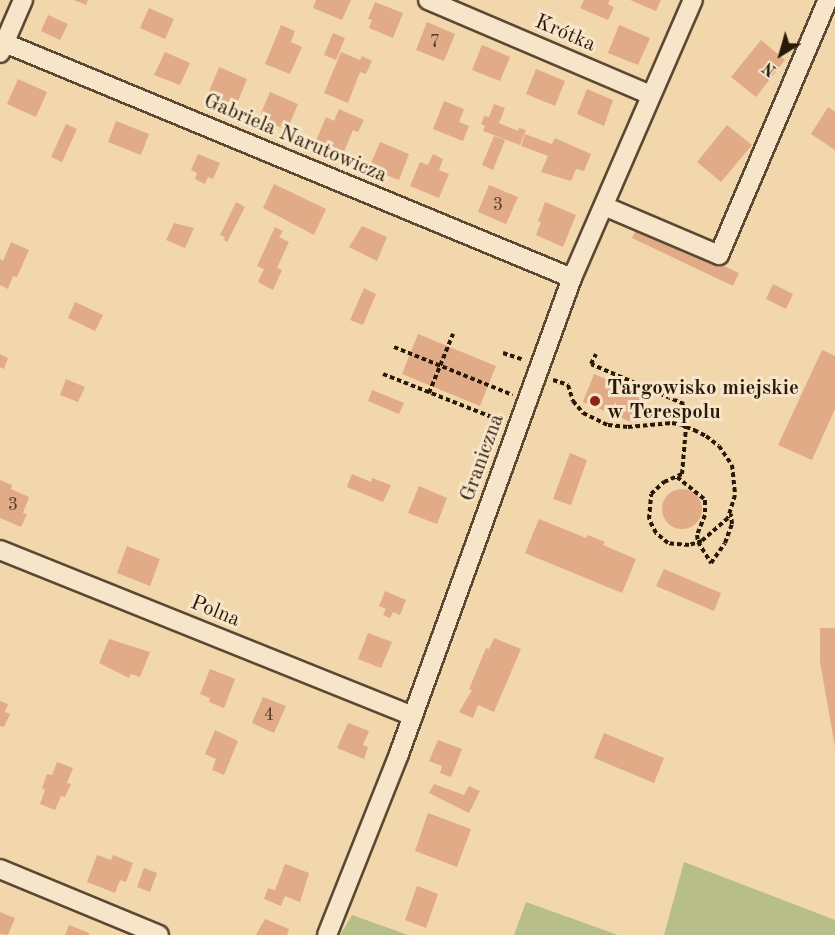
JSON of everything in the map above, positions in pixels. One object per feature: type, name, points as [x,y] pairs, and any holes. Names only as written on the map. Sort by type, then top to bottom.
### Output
[{"type":"street","points":[[2,46],[23,0]]},
{"type":"street","name":"Krótka","points":[[428,0],[651,95]]},
{"type":"street","name":"Graniczna","points":[[327,935],[413,716],[572,278],[693,0]]},
{"type":"street","points":[[604,206],[719,255],[828,0]]},
{"type":"street","name":"Gabriela Narutowicza","points":[[2,46],[572,278]]},
{"type":"street","name":"Polna","points":[[0,550],[413,716]]},
{"type":"street","points":[[0,869],[159,935]]},
{"type":"path","points":[[429,393],[453,334]]},
{"type":"path","points":[[394,347],[528,401]]},
{"type":"path","points":[[503,353],[530,362]]},
{"type":"path","points":[[549,378],[568,385],[573,402],[583,413],[608,425],[628,427],[672,423],[686,427],[719,446],[732,465],[735,495],[728,518],[719,528],[698,542],[689,545],[668,543],[656,534],[649,519],[651,494],[664,482],[681,474],[686,427],[684,404],[591,364],[596,354]]},
{"type":"path","points":[[383,374],[507,423]]},
{"type":"path","points":[[676,476],[705,500],[705,515],[697,535],[698,542],[711,563],[725,543],[732,524],[730,510]]},
{"type":"green space","points":[[684,862],[835,920],[835,935],[664,935]]},
{"type":"green space","points":[[526,902],[618,935],[514,935]]},
{"type":"green space","points":[[352,915],[408,935],[340,935]]},
{"type":"building","points":[[74,0],[88,0],[86,5]]},
{"type":"building","points":[[316,0],[351,0],[342,20],[313,8]]},
{"type":"building","points":[[584,0],[610,0],[608,4],[614,7],[608,20],[580,8]]},
{"type":"building","points":[[630,0],[661,0],[656,11]]},
{"type":"building","points":[[375,2],[403,13],[393,38],[369,28],[372,20],[368,19]]},
{"type":"building","points":[[149,8],[174,19],[165,39],[140,28]]},
{"type":"building","points":[[48,15],[68,24],[60,40],[41,31]]},
{"type":"building","points":[[427,22],[455,34],[444,61],[416,50]]},
{"type":"building","points":[[281,25],[295,31],[291,42],[302,47],[290,74],[265,64]]},
{"type":"building","points":[[619,25],[650,38],[638,65],[608,53]]},
{"type":"building","points":[[333,33],[345,38],[336,60],[324,55]]},
{"type":"building","points":[[761,40],[785,60],[756,97],[731,77]]},
{"type":"building","points":[[482,45],[510,57],[500,81],[472,70]]},
{"type":"building","points":[[165,52],[190,63],[180,85],[154,75]]},
{"type":"building","points":[[341,52],[360,60],[362,56],[372,61],[366,74],[360,72],[348,103],[324,93]]},
{"type":"building","points":[[219,67],[247,79],[236,106],[208,94]]},
{"type":"building","points":[[536,69],[565,81],[555,106],[526,94]]},
{"type":"building","points":[[18,79],[47,92],[36,117],[7,104]]},
{"type":"building","points":[[587,89],[613,100],[604,126],[577,114]]},
{"type":"building","points":[[270,92],[298,104],[287,130],[259,118]]},
{"type":"building","points":[[444,101],[464,109],[459,122],[469,126],[463,141],[433,129]]},
{"type":"building","points":[[494,104],[505,108],[499,123],[518,131],[519,128],[526,130],[520,145],[483,131],[485,126],[481,124],[484,116],[489,117]]},
{"type":"building","points":[[828,107],[835,112],[835,150],[811,134]]},
{"type":"building","points":[[339,109],[364,120],[358,132],[353,130],[343,154],[315,143],[326,117],[334,121]]},
{"type":"building","points":[[116,121],[149,134],[141,155],[108,142]]},
{"type":"building","points":[[66,124],[77,129],[62,162],[51,157]]},
{"type":"building","points":[[727,125],[752,145],[721,182],[697,162]]},
{"type":"building","points":[[525,134],[552,144],[555,138],[591,154],[584,171],[576,169],[571,181],[541,172],[548,156],[521,146]]},
{"type":"building","points":[[494,136],[505,140],[493,170],[482,165]]},
{"type":"building","points":[[380,142],[409,154],[399,180],[369,168]]},
{"type":"building","points":[[198,154],[220,163],[213,179],[208,177],[205,184],[195,179],[197,173],[191,170]]},
{"type":"building","points":[[433,154],[443,159],[439,170],[449,174],[439,198],[410,186],[420,162],[428,165]]},
{"type":"building","points":[[274,184],[326,209],[314,235],[263,208]]},
{"type":"building","points":[[489,185],[518,197],[506,224],[478,212]]},
{"type":"building","points":[[236,202],[245,207],[227,242],[224,240],[225,237],[220,235]]},
{"type":"building","points":[[545,202],[576,215],[563,247],[536,235]]},
{"type":"building","points":[[174,223],[194,228],[185,248],[166,240]]},
{"type":"building","points":[[638,225],[739,273],[733,286],[632,238]]},
{"type":"building","points":[[362,226],[387,237],[377,261],[349,247]]},
{"type":"building","points":[[275,227],[283,231],[279,237],[289,242],[277,268],[282,270],[273,290],[258,282],[264,269],[257,266]]},
{"type":"building","points":[[11,242],[29,250],[17,277],[13,276],[8,289],[0,285],[0,259],[3,261]]},
{"type":"building","points":[[773,284],[793,294],[786,309],[766,299]]},
{"type":"building","points":[[364,288],[376,294],[363,325],[350,320]]},
{"type":"building","points":[[75,302],[103,315],[95,331],[68,318]]},
{"type":"building","points":[[418,334],[496,366],[480,406],[402,374]]},
{"type":"building","points":[[822,350],[835,356],[835,409],[812,460],[778,445]]},
{"type":"building","points":[[0,354],[8,358],[4,369],[0,367]]},
{"type":"building","points":[[594,374],[642,394],[631,422],[583,402]]},
{"type":"building","points":[[66,379],[85,387],[78,402],[60,395]]},
{"type":"building","points":[[372,390],[404,403],[399,414],[368,401]]},
{"type":"building","points":[[570,453],[587,460],[571,505],[553,499]]},
{"type":"building","points":[[352,474],[371,482],[372,478],[391,485],[383,502],[347,487]]},
{"type":"building","points":[[0,480],[12,485],[11,489],[29,497],[23,513],[27,514],[21,527],[0,518]]},
{"type":"building","points":[[419,486],[447,498],[437,524],[408,513]]},
{"type":"building","points":[[682,489],[696,495],[702,509],[696,523],[682,529],[668,523],[662,509],[668,495]]},
{"type":"building","points":[[539,519],[586,538],[588,535],[605,542],[603,545],[636,559],[622,593],[525,553]]},
{"type":"building","points":[[127,546],[160,559],[150,586],[117,573]]},
{"type":"building","points":[[664,569],[721,593],[714,611],[656,586]]},
{"type":"building","points":[[385,591],[406,600],[400,615],[393,612],[390,618],[383,615],[386,609],[379,606]]},
{"type":"building","points":[[820,628],[835,628],[835,747],[820,662]]},
{"type":"building","points":[[368,633],[392,642],[381,668],[358,659]]},
{"type":"building","points":[[494,638],[521,649],[494,712],[478,705],[473,718],[459,712],[472,690],[469,689],[486,648],[489,649]]},
{"type":"building","points":[[109,639],[150,652],[140,677],[131,674],[129,678],[99,663]]},
{"type":"building","points":[[210,669],[235,679],[224,708],[209,702],[210,698],[200,694]]},
{"type":"building","points":[[263,697],[286,706],[274,733],[252,723]]},
{"type":"building","points":[[0,701],[8,704],[5,712],[10,714],[4,727],[0,726]]},
{"type":"building","points":[[348,723],[369,731],[363,745],[368,747],[364,759],[337,748]]},
{"type":"building","points":[[215,730],[238,741],[224,775],[212,770],[216,759],[205,754]]},
{"type":"building","points":[[604,733],[664,758],[654,783],[594,758]]},
{"type":"building","points":[[438,740],[462,749],[451,777],[440,773],[442,766],[429,761]]},
{"type":"building","points":[[57,762],[73,768],[67,783],[71,784],[65,797],[61,796],[55,810],[40,804],[47,774],[52,775]]},
{"type":"building","points":[[434,784],[464,795],[469,786],[480,791],[469,813],[429,793]]},
{"type":"building","points":[[428,813],[471,829],[457,867],[415,851]]},
{"type":"building","points":[[97,855],[111,860],[113,855],[133,863],[126,882],[120,880],[115,893],[87,882]]},
{"type":"building","points":[[285,864],[309,873],[300,902],[285,896],[281,906],[264,899],[268,888],[275,890]]},
{"type":"building","points":[[144,868],[157,873],[150,892],[137,887]]},
{"type":"building","points":[[417,886],[438,894],[426,928],[405,920]]},
{"type":"building","points":[[0,912],[15,918],[8,935],[0,934]]},
{"type":"building","points":[[265,919],[289,929],[287,935],[256,935]]},
{"type":"building","points":[[69,925],[89,933],[89,935],[65,935]]},
{"type":"place","name":"Targowisko miejskie w Terespolu","points":[[595,401]]}]
